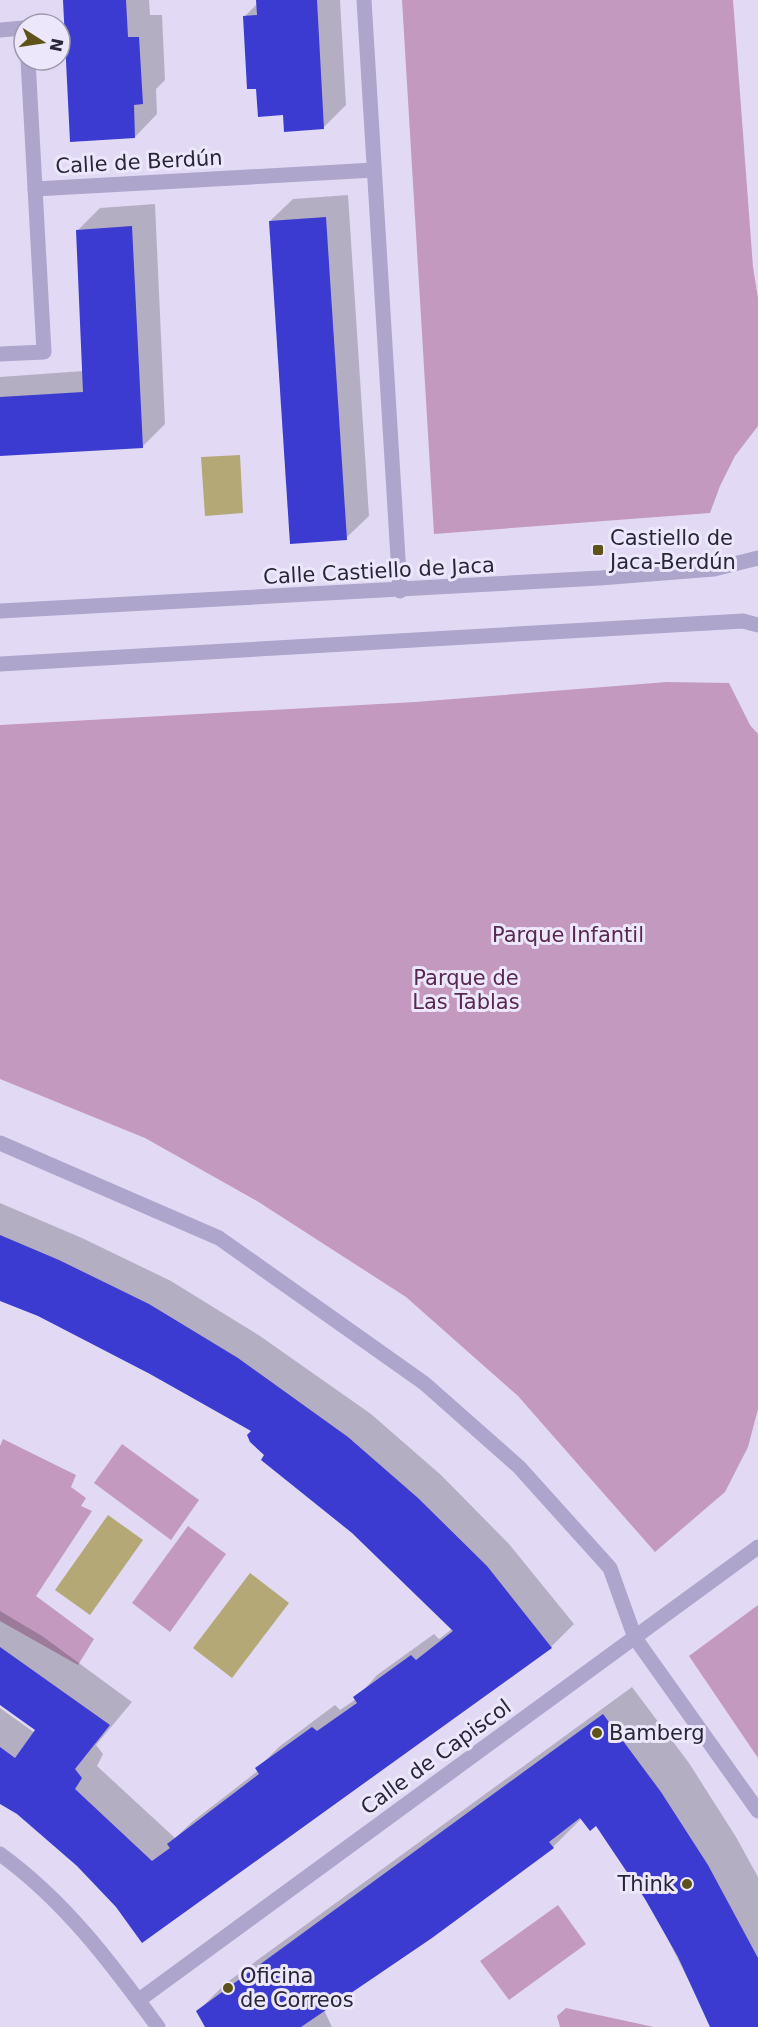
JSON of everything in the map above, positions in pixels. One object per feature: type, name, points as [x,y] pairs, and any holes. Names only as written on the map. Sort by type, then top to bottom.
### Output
[{"type":"street","points":[[364,0],[400,591]]},
{"type":"street","name":"Calle de Berdún","points":[[29,72],[35,189],[374,170]]},
{"type":"street","points":[[0,354],[44,352],[35,189]]},
{"type":"street","name":"Calle Castiello de Jaca","points":[[0,611],[400,591],[714,569],[758,558]]},
{"type":"street","points":[[0,664],[743,621],[758,625]]},
{"type":"street","points":[[0,1143],[219,1238],[424,1383],[519,1467],[610,1568],[635,1638],[758,1811]]},
{"type":"street","name":"Calle de Capiscol","points":[[139,2000],[758,1547]]},
{"type":"street","points":[[0,1854],[70,1914],[104,1953],[158,2027]]},
{"type":"green space","points":[[402,0],[733,0],[753,267],[758,298],[758,426],[735,456],[710,513],[434,534]]},
{"type":"green space","name":"Parque de Las Tablas","points":[[667,682],[729,683],[750,725],[758,734],[758,1409],[748,1447],[725,1492],[655,1552],[518,1396],[406,1297],[257,1201],[145,1138],[0,1079],[0,725],[415,702]]},
{"type":"green space","points":[[3,1439],[76,1475],[71,1487],[86,1498],[81,1506],[92,1511],[36,1596],[94,1639],[78,1665],[0,1621],[0,1446]]},
{"type":"green space","points":[[122,1444],[199,1500],[171,1540],[94,1483]]},
{"type":"green space","points":[[188,1526],[226,1554],[170,1632],[132,1603]]},
{"type":"green space","points":[[758,1605],[758,1758],[689,1656]]},
{"type":"green space","points":[[558,1905],[586,1944],[509,2000],[480,1961]]},
{"type":"green space","points":[[566,2008],[654,2027],[560,2027],[557,2016]]},
{"type":"shaded area","points":[[240,455],[243,513],[205,516],[201,457]]},
{"type":"shaded area","points":[[108,1515],[143,1540],[90,1615],[55,1590]]},
{"type":"shaded area","points":[[250,1573],[289,1603],[232,1678],[193,1648]]},
{"type":"building","points":[[63,0],[126,0],[128,37],[139,37],[143,104],[134,105],[135,138],[70,142],[67,72],[72,72],[72,12],[64,12]]},
{"type":"building","points":[[256,0],[317,0],[324,129],[284,132],[283,115],[258,117],[256,89],[247,89],[243,16],[257,15]]},
{"type":"building","points":[[326,217],[347,540],[290,544],[269,221]]},
{"type":"building","points":[[132,226],[143,448],[0,456],[0,397],[83,392],[76,230]]},
{"type":"building","points":[[0,1235],[59,1260],[149,1304],[238,1358],[348,1437],[418,1498],[487,1566],[552,1648],[142,1943],[116,1907],[77,1866],[17,1814],[0,1804],[0,1747],[15,1758],[35,1730],[0,1705],[0,1647],[110,1725],[75,1769],[82,1778],[75,1789],[152,1861],[170,1848],[167,1844],[259,1774],[255,1768],[312,1727],[317,1731],[357,1703],[353,1697],[411,1655],[416,1660],[453,1631],[352,1533],[261,1460],[264,1455],[250,1442],[247,1435],[251,1431],[150,1374],[38,1316],[0,1301]]},
{"type":"building","points":[[603,1714],[661,1792],[708,1865],[758,1958],[758,2027],[710,2027],[678,1957],[645,1899],[596,1826],[590,1831],[580,1818],[549,1842],[554,1848],[432,1938],[301,2027],[205,2027],[196,2011]]},
{"type":"place","name":"Castiello de Jaca-Berdún","points":[[598,550]]},
{"type":"place","name":"Bamberg","points":[[597,1733]]},
{"type":"place","name":"Think","points":[[687,1884]]},
{"type":"place","name":"Oficina de Correos","points":[[228,1988]]},
{"type":"park label","name":"Parque Infantil","points":[[568,935]]}]
